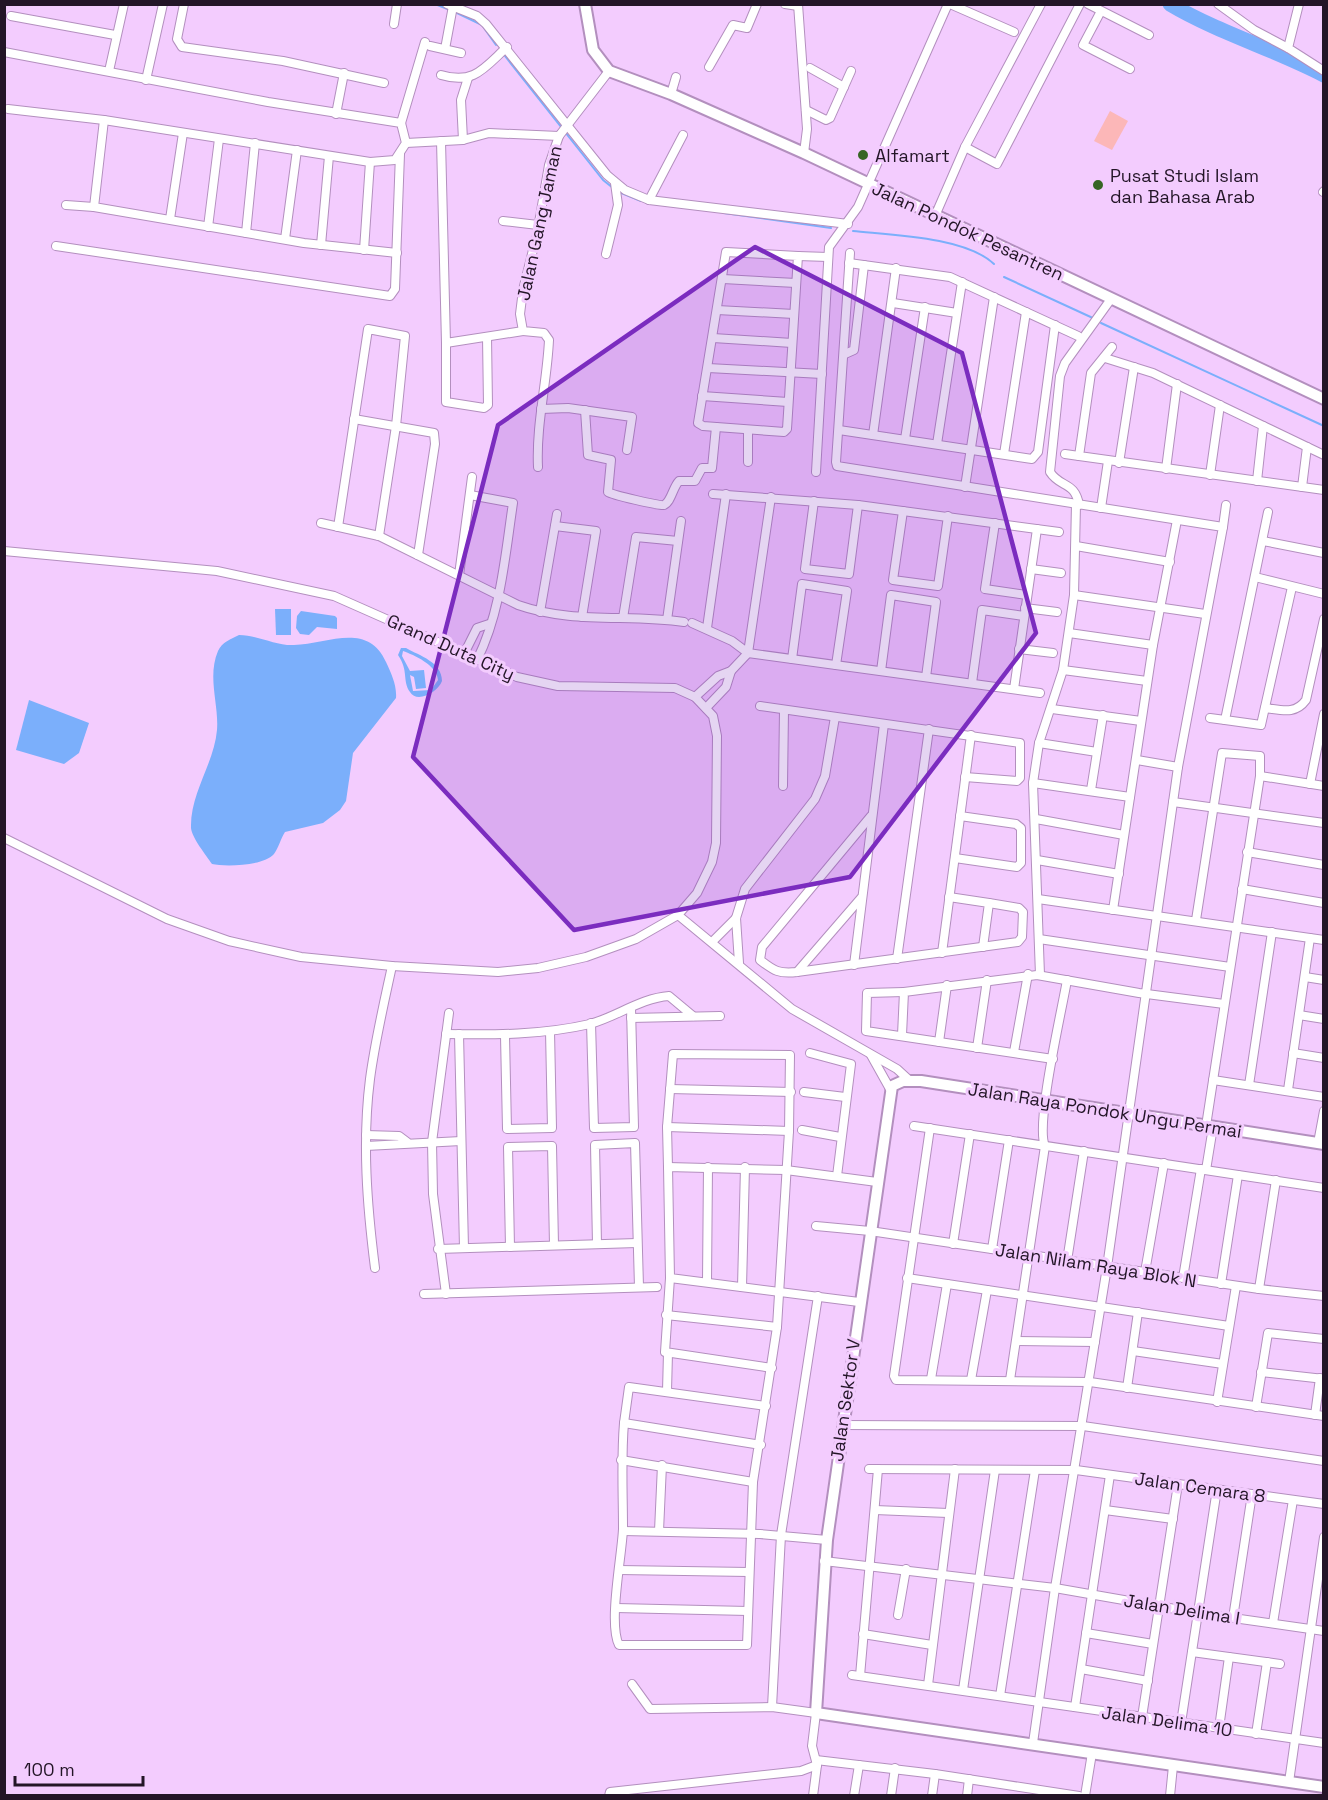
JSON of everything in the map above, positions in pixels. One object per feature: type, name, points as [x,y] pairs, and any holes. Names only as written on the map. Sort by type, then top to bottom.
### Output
[{"type":"street","points":[[109,71],[124,4]]},
{"type":"street","points":[[146,80],[164,4]]},
{"type":"street","points":[[184,4],[177,39],[182,46],[344,73],[384,83]]},
{"type":"street","points":[[394,24],[397,4]]},
{"type":"street","points":[[471,14],[472,4]]},
{"type":"street","points":[[585,4],[593,50],[609,71]]},
{"type":"street","points":[[709,67],[733,25],[747,28],[757,4]]},
{"type":"street","points":[[785,4],[798,5],[807,134],[804,153]]},
{"type":"street","points":[[816,472],[828,257],[832,241],[848,224],[868,185],[949,4],[1014,32]]},
{"type":"street","points":[[935,216],[965,147],[1041,4]]},
{"type":"street","points":[[965,147],[997,164],[1080,4]]},
{"type":"street","points":[[1088,4],[1149,35]]},
{"type":"street","points":[[1218,4],[1254,30],[1288,48],[1323,71]]},
{"type":"street","points":[[1288,48],[1299,4]]},
{"type":"street","points":[[445,49],[451,7],[482,20],[507,47],[564,131],[615,183],[649,200],[848,224]]},
{"type":"street","points":[[1101,11],[1083,45],[1130,69]]},
{"type":"street","points":[[11,16],[116,35]]},
{"type":"street","points":[[8,109],[104,120],[219,140],[255,143],[370,162],[390,162],[400,154],[406,142],[401,123],[427,44],[461,53]]},
{"type":"street","points":[[441,75],[460,80],[468,78],[507,47]]},
{"type":"street","points":[[4,52],[336,114],[401,123]]},
{"type":"street","points":[[810,68],[844,87]]},
{"type":"street","name":"Jalan Pondok Pesantren","points":[[609,71],[671,94],[804,153],[1323,399]]},
{"type":"street","name":"Jalan Gang Jaman","points":[[524,331],[520,304],[549,165],[564,131],[609,71]]},
{"type":"street","points":[[806,110],[826,120],[830,118],[851,71]]},
{"type":"street","points":[[336,114],[344,73]]},
{"type":"street","points":[[671,94],[676,77]]},
{"type":"street","points":[[463,140],[461,100],[468,78]]},
{"type":"street","points":[[94,207],[104,120]]},
{"type":"street","points":[[406,142],[463,140],[485,134],[564,131]]},
{"type":"street","points":[[170,219],[183,133]]},
{"type":"street","points":[[649,200],[683,135]]},
{"type":"street","points":[[208,227],[219,140]]},
{"type":"street","points":[[441,141],[446,402],[484,408],[488,405],[487,337]]},
{"type":"street","points":[[246,233],[255,143]]},
{"type":"street","points":[[285,239],[297,150]]},
{"type":"street","points":[[56,246],[391,296],[395,289],[400,154]]},
{"type":"street","points":[[321,245],[329,156]]},
{"type":"street","points":[[363,250],[370,162]]},
{"type":"street","points":[[606,254],[618,205],[615,183]]},
{"type":"street","points":[[66,205],[94,207],[321,245],[397,253]]},
{"type":"street","points":[[503,221],[538,225]]},
{"type":"street","points":[[798,256],[785,431],[748,430],[698,424],[727,252],[828,257]]},
{"type":"street","points":[[850,253],[836,462],[838,467],[1223,527]]},
{"type":"street","points":[[849,263],[944,275],[1078,336]]},
{"type":"street","points":[[844,354],[854,350],[864,265]]},
{"type":"street","points":[[873,435],[893,303],[896,268]]},
{"type":"street","points":[[723,279],[796,283]]},
{"type":"street","points":[[937,444],[962,282]]},
{"type":"street","points":[[965,487],[994,297]]},
{"type":"street","points":[[1040,975],[1033,783],[1039,743],[1064,670],[1074,595],[1078,504],[1078,495],[1071,486],[1054,479],[1050,472],[1060,376],[1065,363],[1111,298]]},
{"type":"street","points":[[893,303],[957,313]]},
{"type":"street","points":[[905,439],[925,307]]},
{"type":"street","points":[[717,310],[794,314]]},
{"type":"street","points":[[1004,454],[1026,312]]},
{"type":"street","points":[[839,430],[1029,459],[1037,456],[1055,325]]},
{"type":"street","points":[[338,527],[368,329],[405,336],[396,426],[379,536]]},
{"type":"street","points":[[446,343],[524,331],[544,333],[549,338],[538,467]]},
{"type":"street","points":[[712,338],[792,343]]},
{"type":"street","points":[[1079,456],[1090,376],[1112,347]]},
{"type":"street","points":[[1104,358],[1177,384],[1323,455]]},
{"type":"street","points":[[1119,463],[1134,367]]},
{"type":"street","points":[[708,368],[822,374]]},
{"type":"street","points":[[1166,469],[1177,384]]},
{"type":"street","points":[[702,396],[788,402]]},
{"type":"street","points":[[1210,475],[1220,405]]},
{"type":"street","points":[[542,409],[585,410],[632,417],[627,450]]},
{"type":"street","points":[[585,410],[588,455],[611,460],[608,492],[615,496],[659,505],[668,501],[679,481],[695,481],[702,468],[712,468],[716,427]]},
{"type":"street","points":[[354,419],[434,433],[435,444],[418,555]]},
{"type":"street","points":[[1257,481],[1263,426]]},
{"type":"street","points":[[748,430],[748,462]]},
{"type":"street","points":[[1302,487],[1308,447]]},
{"type":"street","points":[[1065,454],[1323,490]]},
{"type":"street","points":[[1101,508],[1108,461]]},
{"type":"street","points":[[459,575],[472,477]]},
{"type":"street","points":[[713,494],[858,505],[1059,532]]},
{"type":"street","points":[[707,628],[726,494]]},
{"type":"street","points":[[470,495],[513,503],[500,595],[489,624],[489,636],[477,660]]},
{"type":"street","points":[[696,697],[718,676],[731,671],[748,653],[771,497]]},
{"type":"street","points":[[814,501],[805,569],[849,574],[858,505]]},
{"type":"street","points":[[1033,1743],[1055,1588],[1090,1382],[1178,767],[1226,505]]},
{"type":"street","points":[[903,511],[893,580],[938,586],[948,516]]},
{"type":"street","points":[[1225,720],[1268,512]]},
{"type":"street","points":[[540,612],[557,514]]},
{"type":"street","points":[[1113,910],[1147,681],[1177,520]]},
{"type":"street","points":[[667,620],[681,521]]},
{"type":"street","points":[[321,523],[379,536],[540,612],[582,617],[688,622],[707,628],[748,653],[1040,693]]},
{"type":"street","points":[[995,523],[985,589],[1027,595]]},
{"type":"street","points":[[555,526],[596,531],[582,617]]},
{"type":"street","points":[[1014,689],[1037,529]]},
{"type":"street","points":[[623,618],[636,537],[678,541]]},
{"type":"street","points":[[1263,541],[1323,553]]},
{"type":"street","points":[[1076,546],[1170,562]]},
{"type":"street","name":"Grand Duta City","points":[[4,551],[217,571],[334,596],[517,677],[558,686],[675,688],[696,697],[706,708],[713,716],[717,736],[716,843],[712,862],[697,894],[678,915],[636,939],[586,957],[538,968],[498,972],[392,966],[301,957],[229,941],[167,919],[4,838]]},
{"type":"street","points":[[1031,569],[1061,573]]},
{"type":"street","points":[[1255,577],[1323,594]]},
{"type":"street","points":[[792,659],[802,584],[847,591],[836,665]]},
{"type":"street","points":[[1210,718],[1259,726],[1292,587]]},
{"type":"street","points":[[881,671],[891,595],[936,602],[926,677]]},
{"type":"street","points":[[1074,595],[1205,614]]},
{"type":"street","points":[[972,683],[982,610],[1057,612]]},
{"type":"street","points":[[1265,708],[1293,711],[1299,709],[1306,700],[1323,619]]},
{"type":"street","points":[[464,654],[477,628],[489,624]]},
{"type":"street","points":[[1069,633],[1153,645]]},
{"type":"street","points":[[1020,649],[1053,653]]},
{"type":"street","points":[[1064,670],[1147,681]]},
{"type":"street","points":[[706,708],[726,687],[731,671]]},
{"type":"street","points":[[760,706],[1020,742],[1020,778],[1014,781],[964,777]]},
{"type":"street","points":[[1052,709],[1141,721]]},
{"type":"street","points":[[783,786],[784,710]]},
{"type":"street","points":[[1310,784],[1323,714]]},
{"type":"street","points":[[1091,790],[1103,715]]},
{"type":"street","points":[[739,963],[736,918],[744,889],[808,809],[820,788],[835,717]]},
{"type":"street","points":[[854,965],[884,723]]},
{"type":"street","points":[[897,959],[929,729]]},
{"type":"street","points":[[942,953],[970,735]]},
{"type":"street","points":[[1039,743],[1097,752]]},
{"type":"street","points":[[1183,1278],[1203,1169],[1213,1080],[1260,776],[1261,756],[1224,751],[1196,920]]},
{"type":"street","points":[[1137,760],[1178,767]]},
{"type":"street","points":[[1260,776],[1323,786]]},
{"type":"street","points":[[1033,783],[1130,797]]},
{"type":"street","points":[[1173,802],[1323,823]]},
{"type":"street","points":[[872,816],[762,946],[760,960],[780,974],[1018,942],[1022,938],[1023,912],[1019,908],[949,897]]},
{"type":"street","points":[[955,858],[1017,867],[1021,863],[1021,828],[1017,824],[960,816]]},
{"type":"street","points":[[1036,819],[1124,835]]},
{"type":"street","points":[[1247,852],[1323,865]]},
{"type":"street","points":[[1037,860],[1119,874]]},
{"type":"street","points":[[1242,889],[1323,903]]},
{"type":"street","points":[[797,972],[862,897]]},
{"type":"street","points":[[1038,899],[1156,914],[1323,940]]},
{"type":"street","points":[[983,947],[989,903]]},
{"type":"street","points":[[678,915],[792,1009],[897,1069],[909,1080]]},
{"type":"street","points":[[712,942],[736,918]]},
{"type":"street","points":[[1249,1085],[1272,932]]},
{"type":"street","points":[[1288,1090],[1310,938]]},
{"type":"street","points":[[1039,939],[1230,967]]},
{"type":"street","points":[[375,1268],[368,1213],[366,1135],[370,1081],[392,966]]},
{"type":"street","points":[[1053,1059],[866,1031],[867,993],[904,992],[1028,974],[1144,994],[1224,1004]]},
{"type":"street","points":[[1014,1052],[1028,974]]},
{"type":"street","points":[[1305,977],[1323,980]]},
{"type":"street","points":[[977,1048],[987,980]]},
{"type":"street","points":[[1010,1380],[1045,1146],[1041,1138],[1046,1101],[1067,980]]},
{"type":"street","points":[[939,1042],[948,985]]},
{"type":"street","points":[[902,1035],[904,992]]},
{"type":"street","points":[[446,1034],[505,1036],[550,1031],[591,1023],[669,996],[693,1016]]},
{"type":"street","points":[[591,1023],[594,1128],[634,1127],[631,1008]]},
{"type":"street","points":[[446,1294],[438,1249],[432,1143],[449,1013]]},
{"type":"street","points":[[1299,1015],[1323,1018]]},
{"type":"street","points":[[631,1018],[720,1016]]},
{"type":"street","points":[[505,1036],[507,1129],[552,1128],[550,1031]]},
{"type":"street","points":[[459,1034],[464,1248]]},
{"type":"street","points":[[766,1407],[667,1391],[628,1388],[621,1460],[623,1531],[616,1608],[617,1641],[621,1646],[744,1647],[747,1645],[748,1572],[754,1534],[753,1482],[761,1445],[772,1368],[777,1327],[785,1292],[790,1054],[734,1052],[673,1054],[667,1127],[670,1278],[664,1349],[668,1353],[772,1368]]},
{"type":"street","points":[[810,1053],[850,1062],[837,1176]]},
{"type":"street","points":[[1293,1053],[1323,1058]]},
{"type":"street","points":[[871,1055],[890,1089],[896,1083],[909,1080]]},
{"type":"street","name":"Jalan Raya Pondok Ungu Permai","points":[[909,1080],[1321,1143]]},
{"type":"street","points":[[1213,1080],[1323,1097]]},
{"type":"street","points":[[670,1089],[790,1092]]},
{"type":"street","name":"Jalan Sektor V","points":[[816,1713],[824,1561],[890,1089]]},
{"type":"street","points":[[804,1092],[845,1097]]},
{"type":"street","points":[[1321,1143],[1323,1110]]},
{"type":"street","points":[[914,1126],[1323,1188]]},
{"type":"street","points":[[667,1127],[789,1131]]},
{"type":"street","points":[[930,1128],[894,1378],[898,1381],[931,1379],[1090,1382],[1319,1415],[1322,1379],[1261,1372]]},
{"type":"street","points":[[802,1130],[840,1137]]},
{"type":"street","points":[[953,1244],[970,1134]]},
{"type":"street","points":[[366,1135],[399,1136],[407,1142]]},
{"type":"street","points":[[992,1249],[1010,1140]]},
{"type":"street","points":[[366,1146],[399,1146],[407,1142],[461,1141]]},
{"type":"street","points":[[597,1244],[595,1145],[635,1143],[639,1287]]},
{"type":"street","points":[[510,1247],[507,1146],[552,1146],[555,1245]]},
{"type":"street","points":[[1067,1261],[1084,1151]]},
{"type":"street","points":[[1145,1272],[1164,1163]]},
{"type":"street","points":[[668,1167],[745,1167],[877,1182]]},
{"type":"street","points":[[706,1282],[708,1167]]},
{"type":"street","points":[[742,1287],[745,1167]]},
{"type":"street","points":[[1221,1284],[1238,1174]]},
{"type":"street","points":[[1259,1289],[1276,1180]]},
{"type":"street","name":"Jalan Nilam Raya Blok N","points":[[816,1226],[870,1231],[1221,1284],[1323,1296]]},
{"type":"street","points":[[438,1249],[637,1243]]},
{"type":"street","points":[[670,1278],[859,1302]]},
{"type":"street","points":[[907,1278],[1101,1305],[1229,1326]]},
{"type":"street","points":[[931,1379],[947,1284]]},
{"type":"street","points":[[1217,1402],[1236,1286]]},
{"type":"street","points":[[424,1294],[657,1287]]},
{"type":"street","points":[[971,1380],[987,1290]]},
{"type":"street","points":[[772,1707],[781,1535],[818,1296]]},
{"type":"street","points":[[1127,1388],[1138,1312]]},
{"type":"street","points":[[666,1315],[777,1327]]},
{"type":"street","points":[[1256,1407],[1268,1333],[1323,1339]]},
{"type":"street","points":[[1017,1341],[1095,1342]]},
{"type":"street","points":[[1133,1351],[1223,1364]]},
{"type":"street","points":[[667,1391],[668,1353]]},
{"type":"street","points":[[624,1423],[761,1445]]},
{"type":"street","points":[[842,1425],[1083,1426],[1323,1461]]},
{"type":"street","points":[[621,1460],[662,1465],[753,1482]]},
{"type":"street","points":[[659,1531],[662,1465]]},
{"type":"street","name":"Jalan Cemara 8","points":[[869,1469],[1076,1470],[1323,1504]]},
{"type":"street","points":[[878,1469],[863,1634],[932,1645]]},
{"type":"street","points":[[928,1685],[955,1469]]},
{"type":"street","points":[[963,1690],[995,1470]]},
{"type":"street","points":[[1000,1696],[1035,1470]]},
{"type":"street","points":[[1075,1707],[1110,1475]]},
{"type":"street","points":[[1142,1717],[1178,1484]]},
{"type":"street","points":[[1181,1723],[1217,1489]]},
{"type":"street","points":[[1233,1618],[1252,1494]]},
{"type":"street","points":[[1273,1623],[1293,1500]]},
{"type":"street","points":[[875,1510],[948,1513]]},
{"type":"street","points":[[1105,1510],[1173,1519]]},
{"type":"street","points":[[623,1531],[781,1535],[827,1539]]},
{"type":"street","points":[[1289,1782],[1323,1537]]},
{"type":"street","name":"Jalan Delima I","points":[[824,1561],[1055,1588],[1198,1613],[1323,1630]]},
{"type":"street","points":[[898,1615],[906,1569]]},
{"type":"street","points":[[619,1570],[748,1572]]},
{"type":"street","points":[[616,1608],[748,1611]]},
{"type":"street","points":[[1086,1633],[1153,1644]]},
{"type":"street","name":"Jalan Delima 10","points":[[863,1634],[856,1675],[1323,1743]]},
{"type":"street","points":[[1192,1652],[1280,1664]]},
{"type":"street","points":[[1219,1728],[1228,1657]]},
{"type":"street","points":[[1256,1734],[1267,1662]]},
{"type":"street","points":[[1081,1669],[1148,1681]]},
{"type":"street","points":[[632,1684],[649,1709],[772,1707],[1033,1743],[1323,1787]]},
{"type":"street","points":[[813,1796],[817,1763],[812,1746],[816,1713]]},
{"type":"street","points":[[1085,1796],[1092,1753]]},
{"type":"street","points":[[609,1796],[610,1792],[801,1771],[817,1763],[895,1768],[1046,1793],[1079,1796]]},
{"type":"street","points":[[855,1796],[860,1765]]},
{"type":"street","points":[[1170,1796],[1173,1766]]},
{"type":"street","points":[[891,1796],[895,1768]]},
{"type":"street","points":[[932,1796],[935,1774]]},
{"type":"street","points":[[967,1796],[969,1779]]},
{"type":"street","points":[[1010,1796],[1011,1786]]},
{"type":"highlighted area","points":[[755,247],[962,353],[1036,633],[850,877],[574,930],[413,757],[498,425]]},
{"type":"shaded area","points":[[1110,111],[1128,121],[1112,150],[1094,141]]},
{"type":"water","points":[[275,609],[291,609],[291,635],[276,635]]},
{"type":"water","points":[[301,611],[335,616],[337,629],[317,627],[309,635],[300,634],[296,628],[297,616]]},
{"type":"water","points":[[239,635],[287,645],[346,638],[358,638],[369,642],[378,649],[386,662],[395,684],[396,698],[353,753],[346,801],[340,810],[323,823],[285,832],[274,854],[269,858],[244,865],[218,865],[212,864],[194,837],[191,828],[192,815],[198,791],[212,755],[217,730],[213,681],[215,661],[222,645]]},
{"type":"water","points":[[401,648],[406,648],[429,660],[441,674],[440,685],[422,697],[413,695],[406,684],[403,666],[398,655]],"holes":[[[403,651],[424,661],[434,670],[438,680],[431,690],[413,691],[410,675],[414,677],[416,689],[426,688],[424,670],[410,671],[402,656]]]},
{"type":"water","points":[[29,700],[89,723],[79,753],[64,764],[16,750]]},
{"type":"waterway","points":[[435,4],[450,10]]},
{"type":"waterway","points":[[1170,4],[1324,75]]},
{"type":"waterway","points":[[455,12],[482,25],[496,45]]},
{"type":"waterway","points":[[505,56],[603,180],[613,188]]},
{"type":"waterway","points":[[619,192],[641,201]]},
{"type":"waterway","points":[[724,213],[831,228]]},
{"type":"waterway","points":[[853,231],[907,236],[947,243],[982,255],[994,264]]},
{"type":"waterway","points":[[1004,277],[1095,319]]},
{"type":"waterway","points":[[1101,323],[1324,426]]},
{"type":"place","name":"Alfamart","points":[[863,155]]},
{"type":"place","name":"Pusat Studi Islam dan Bahasa Arab","points":[[1098,185]]}]
